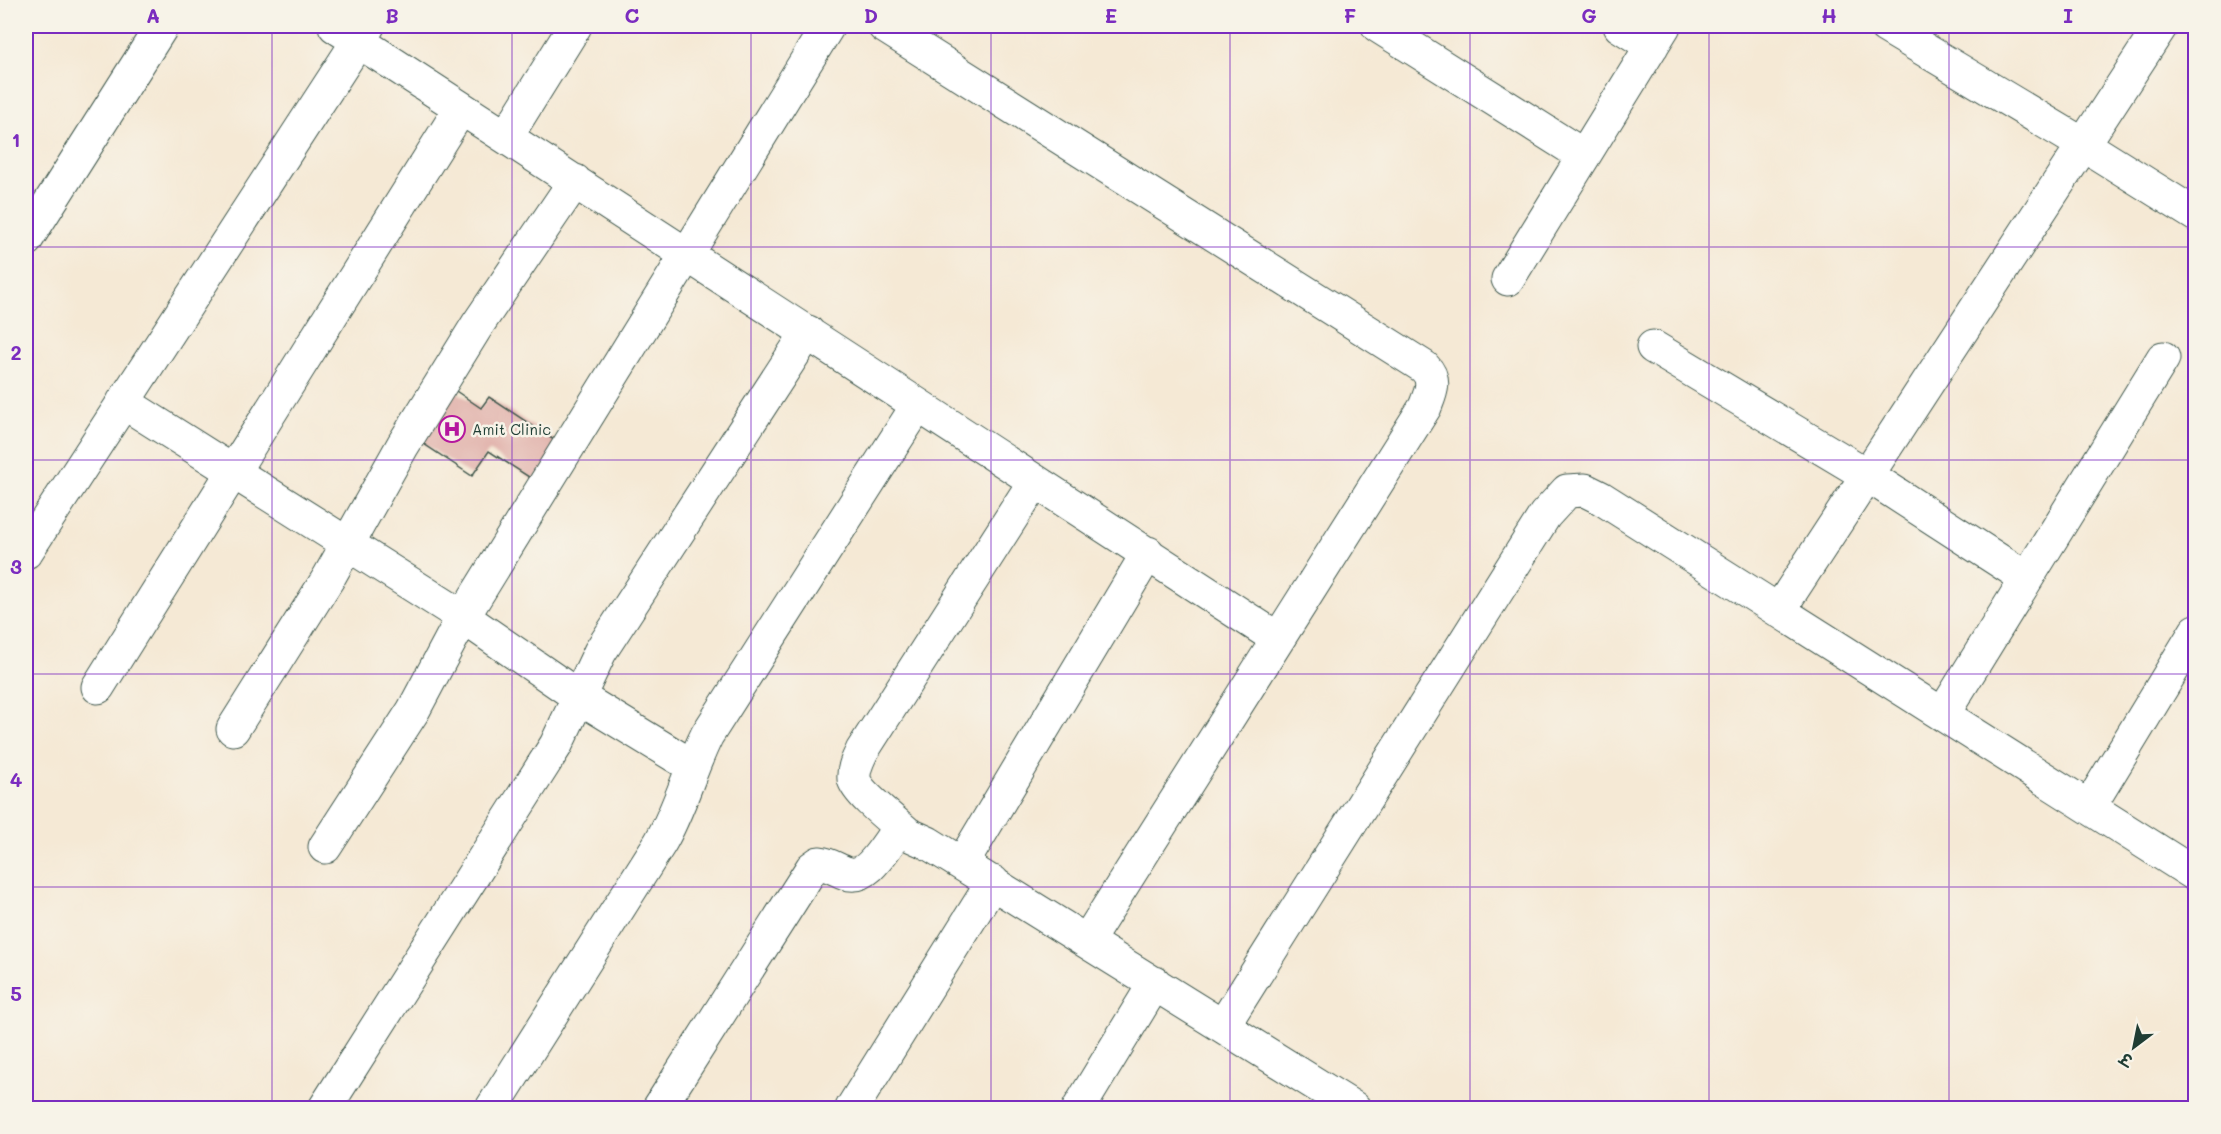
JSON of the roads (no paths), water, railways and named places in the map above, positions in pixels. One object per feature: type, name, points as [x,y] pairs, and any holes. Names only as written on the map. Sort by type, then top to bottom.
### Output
[{"type":"street","points":[[26,240],[162,26]]},
{"type":"street","points":[[506,137],[575,26]]},
{"type":"street","points":[[325,847],[413,711],[463,617],[828,26]]},
{"type":"street","points":[[884,26],[1424,367],[1430,372],[1432,381],[1432,391],[1425,407],[1087,941]]},
{"type":"street","points":[[1378,26],[1584,156]]},
{"type":"street","points":[[1508,279],[1658,36],[1620,26]]},
{"type":"street","points":[[1885,26],[2196,215]]},
{"type":"street","points":[[1779,610],[2161,26]]},
{"type":"street","points":[[26,552],[123,402],[354,31],[461,108],[1278,639]]},
{"type":"street","points":[[98,687],[461,108]]},
{"type":"street","points":[[233,729],[329,577],[403,445],[452,366],[574,181]]},
{"type":"street","points":[[325,1108],[555,745],[600,652],[808,333]]},
{"type":"street","points":[[1653,347],[1867,475],[2026,578]]},
{"type":"street","points":[[1942,714],[2163,358]]},
{"type":"street","points":[[123,402],[463,617],[579,697],[692,766]]},
{"type":"street","points":[[492,1108],[665,835],[674,819],[692,766],[707,735],[918,405]]},
{"type":"street","points":[[1035,481],[862,751],[854,768],[854,781],[862,792],[908,834],[928,843],[993,882],[1223,1026],[1345,1106]]},
{"type":"street","points":[[1223,1026],[1545,515],[1567,491],[1585,490],[1601,498],[2196,875]]},
{"type":"street","points":[[962,864],[1148,553]]},
{"type":"street","points":[[2089,807],[2196,631]]},
{"type":"street","points":[[659,1108],[812,868],[819,863],[825,863],[849,875],[859,874],[868,869],[895,834],[908,834]]},
{"type":"street","points":[[852,1108],[993,882]]},
{"type":"street","points":[[1080,1108],[1155,983]]},
{"type":"place","name":"Amit Clinic","points":[[452,429]]}]
